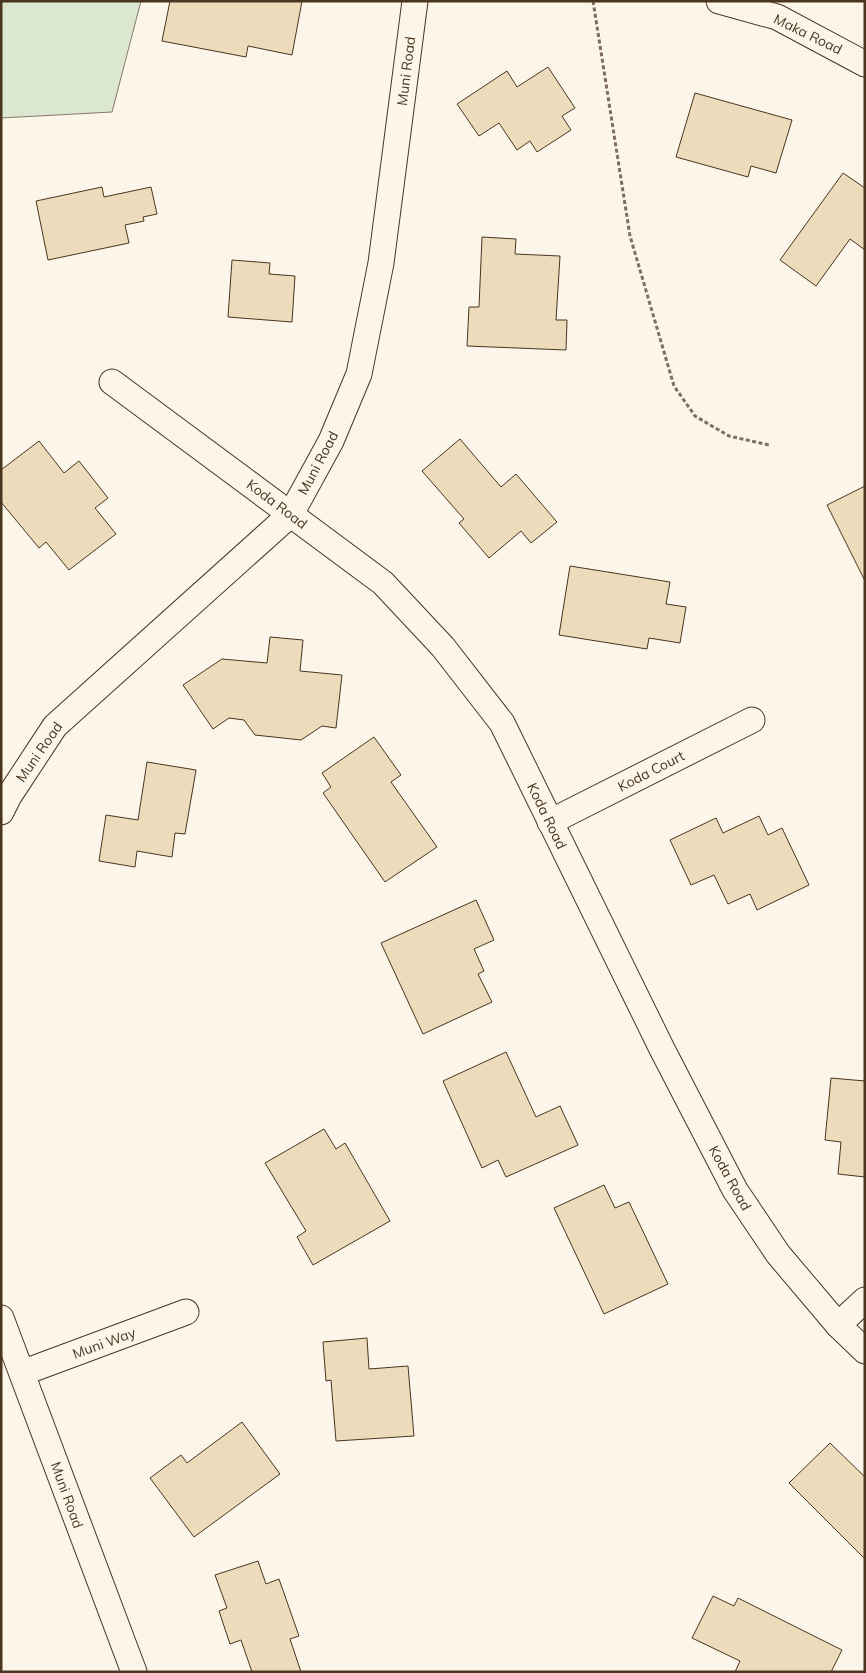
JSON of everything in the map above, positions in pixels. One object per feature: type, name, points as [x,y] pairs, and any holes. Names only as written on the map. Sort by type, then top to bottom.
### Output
[{"type":"street","name":"Muni Road","points":[[1,812],[9,796],[55,726],[291,514],[331,441],[359,374],[381,263],[414,1]]},
{"type":"street","name":"Maka Road","points":[[719,1],[777,17],[865,64]]},
{"type":"street","name":"Koda Road","points":[[112,382],[383,583],[443,647],[502,723],[735,1190],[778,1254],[838,1325],[865,1351]]},
{"type":"street","name":"Koda Court","points":[[550,822],[752,720]]},
{"type":"street","points":[[838,1325],[865,1300]]},
{"type":"street","name":"Muni Way","points":[[22,1373],[186,1312]]},
{"type":"street","name":"Muni Road","points":[[1,1318],[134,1672]]},
{"type":"path","points":[[593,1],[630,236],[674,386],[695,416],[730,436],[769,445]]},
{"type":"green space","points":[[1,1],[141,1],[112,112],[1,118]]},
{"type":"building","points":[[170,1],[302,1],[292,55],[248,46],[246,57],[162,41]]},
{"type":"building","points":[[548,67],[575,108],[562,116],[571,130],[537,152],[530,141],[517,150],[499,123],[479,136],[457,104],[507,71],[517,87]]},
{"type":"building","points":[[695,93],[792,120],[776,173],[751,166],[748,177],[676,157]]},
{"type":"building","points":[[843,173],[865,188],[865,250],[850,239],[816,286],[780,260]]},
{"type":"building","points":[[102,187],[104,197],[151,187],[157,214],[143,217],[144,221],[125,225],[129,243],[48,260],[36,201]]},
{"type":"building","points":[[482,237],[516,239],[515,254],[560,256],[556,320],[567,320],[566,350],[467,346],[469,307],[479,307]]},
{"type":"building","points":[[232,260],[270,263],[269,274],[295,276],[292,322],[228,317]]},
{"type":"building","points":[[460,439],[501,487],[516,474],[557,522],[531,543],[521,531],[489,558],[459,523],[464,519],[422,471]]},
{"type":"building","points":[[39,441],[64,473],[79,461],[108,498],[95,508],[116,534],[69,570],[46,542],[39,548],[1,502],[1,470]]},
{"type":"building","points":[[865,486],[865,581],[827,505]]},
{"type":"building","points":[[570,566],[670,582],[666,604],[686,607],[680,643],[649,638],[647,649],[559,635]]},
{"type":"building","points":[[270,637],[303,640],[300,671],[342,675],[336,728],[322,726],[301,740],[255,735],[244,720],[229,718],[213,729],[183,685],[222,659],[267,663]]},
{"type":"building","points":[[374,737],[401,775],[391,782],[437,847],[385,882],[323,793],[331,787],[322,773]]},
{"type":"building","points":[[147,762],[196,770],[185,834],[175,833],[172,857],[137,851],[135,867],[99,861],[106,815],[138,820]]},
{"type":"building","points":[[759,816],[768,835],[782,828],[809,885],[757,910],[750,894],[728,904],[714,875],[691,885],[670,840],[716,818],[723,833]]},
{"type":"building","points":[[476,900],[494,940],[474,949],[484,971],[478,974],[492,1002],[423,1034],[381,943]]},
{"type":"building","points":[[506,1052],[536,1117],[560,1106],[578,1145],[506,1177],[498,1160],[482,1168],[443,1081]]},
{"type":"building","points":[[831,1078],[865,1081],[865,1177],[838,1174],[841,1142],[825,1140]]},
{"type":"building","points":[[324,1129],[336,1149],[345,1143],[390,1221],[313,1265],[297,1237],[306,1231],[265,1163]]},
{"type":"building","points":[[604,1185],[615,1208],[629,1202],[668,1284],[604,1314],[554,1208]]},
{"type":"building","points":[[367,1338],[369,1369],[408,1366],[414,1436],[336,1441],[331,1380],[326,1381],[323,1342]]},
{"type":"building","points":[[242,1422],[280,1474],[194,1537],[150,1478],[181,1455],[187,1463]]},
{"type":"building","points":[[830,1443],[865,1477],[865,1559],[789,1483]]},
{"type":"building","points":[[258,1561],[266,1584],[279,1579],[299,1636],[290,1639],[301,1672],[252,1672],[241,1640],[230,1644],[219,1611],[227,1608],[215,1575]]},
{"type":"building","points":[[713,1596],[734,1606],[738,1598],[842,1650],[831,1672],[735,1672],[740,1661],[692,1638]]}]
